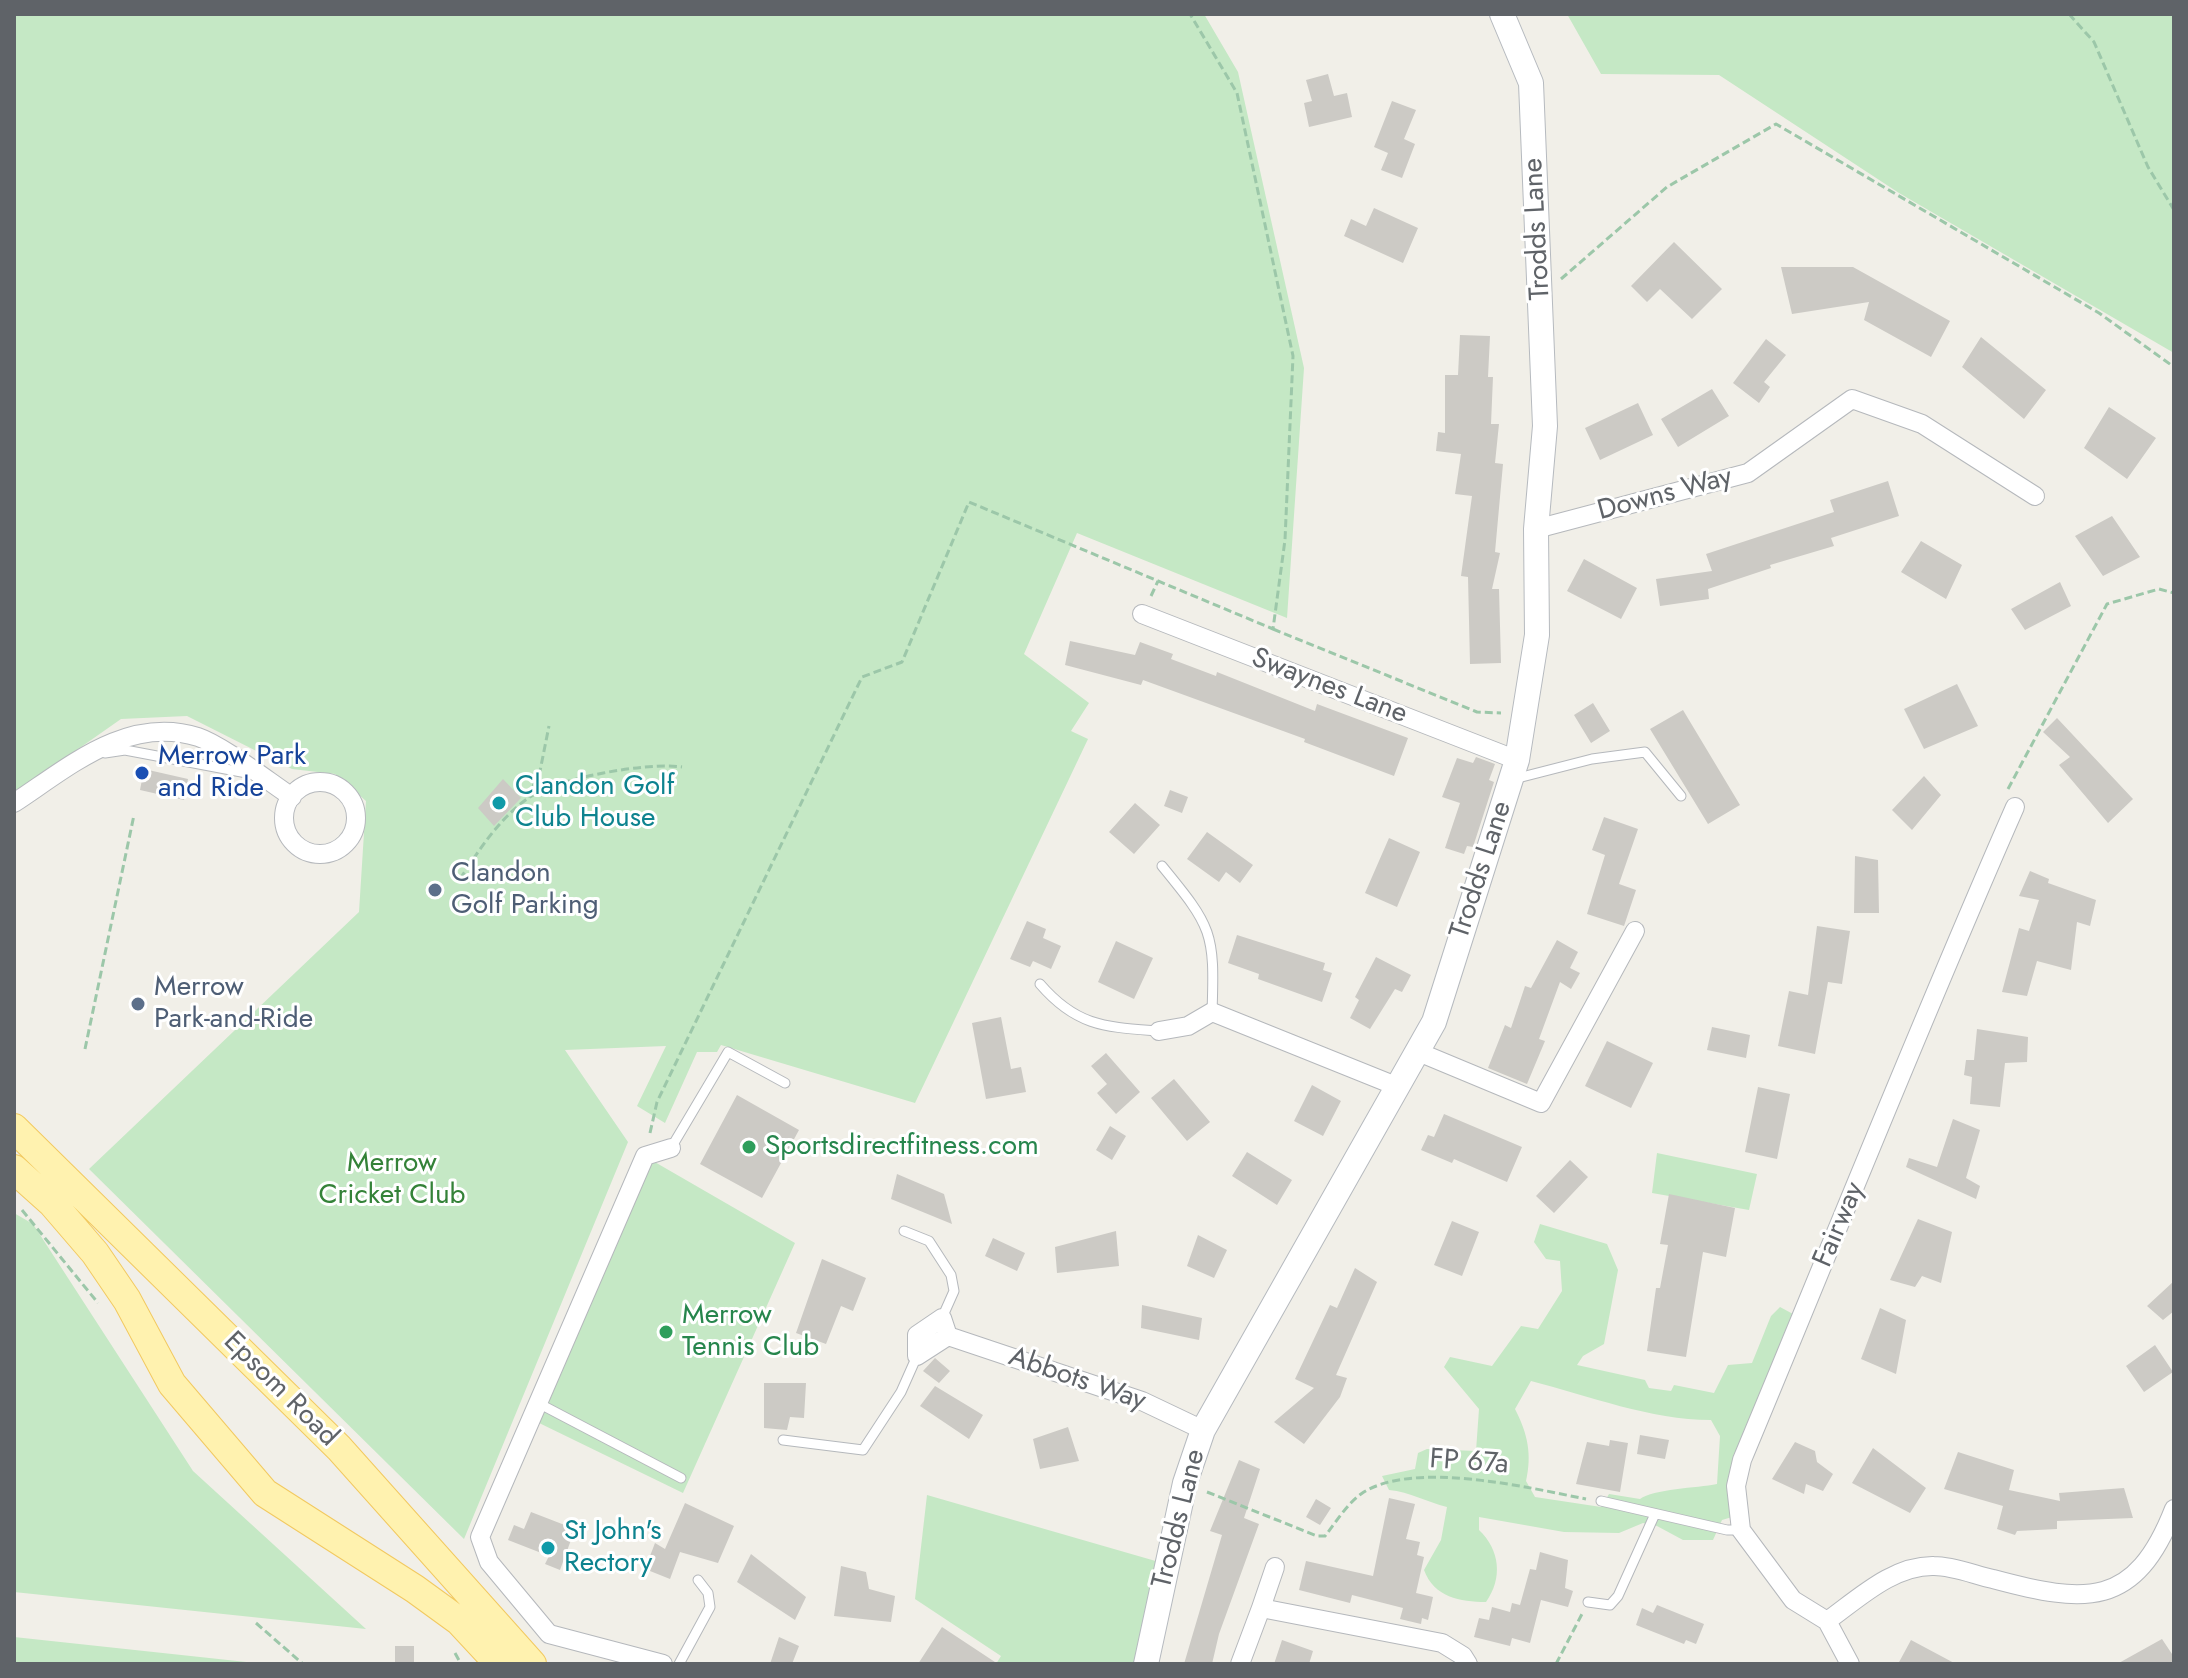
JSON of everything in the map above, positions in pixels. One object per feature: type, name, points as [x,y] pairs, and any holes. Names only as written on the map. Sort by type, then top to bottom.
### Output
[{"type":"main road","name":"Epsom Road","points":[[14,1128],[339,1448],[532,1664]]},
{"type":"main road","points":[[14,1169],[52,1203],[95,1253],[127,1300],[172,1384],[265,1493],[415,1589],[459,1621],[499,1664]]},
{"type":"street","name":"Trodds Lane","points":[[1146,1664],[1185,1483],[1203,1430],[1434,1022],[1513,770],[1537,635],[1536,529],[1545,426],[1531,83],[1502,14]]},
{"type":"street","name":"Downs Way","points":[[1536,529],[1748,473],[1852,399],[1922,424],[2035,496]]},
{"type":"street","name":"Swaynes Lane","points":[[1142,614],[1513,770]]},
{"type":"street","points":[[14,803],[103,744],[159,731],[200,738],[292,797]]},
{"type":"street","name":"Fairway","points":[[1741,1530],[1736,1486],[1742,1460],[1871,1153],[1894,1089],[2015,807]]},
{"type":"street","points":[[1416,1051],[1541,1103],[1635,931]]},
{"type":"street","points":[[1159,1031],[1188,1026],[1212,1012],[1396,1086]]},
{"type":"street","points":[[663,1664],[549,1634],[489,1562],[480,1537],[645,1156],[671,1148]]},
{"type":"street","points":[[917,1356],[945,1327]]},
{"type":"street","name":"Abbots Way","points":[[945,1327],[1142,1401],[1203,1430]]},
{"type":"street","points":[[1827,1621],[1896,1573],[1933,1566],[2044,1593],[2092,1595],[2117,1587],[2143,1569],[2174,1509]]},
{"type":"street","points":[[1741,1530],[1793,1600],[1827,1621],[1850,1664]]},
{"type":"street","points":[[1240,1664],[1275,1567]]},
{"type":"street","points":[[1261,1608],[1442,1643],[1463,1656],[1468,1664]]},
{"type":"lane","points":[[75,762],[125,750],[257,775]]},
{"type":"lane","points":[[1513,770],[1645,752],[1681,796]]},
{"type":"lane","points":[[1162,866],[1207,927],[1214,955],[1212,1012]]},
{"type":"lane","points":[[1040,984],[1061,1008],[1104,1027],[1159,1031]]},
{"type":"lane","points":[[671,1148],[728,1052],[785,1083]]},
{"type":"lane","points":[[904,1231],[929,1241],[951,1275],[954,1291],[945,1327]]},
{"type":"lane","points":[[783,1440],[863,1450],[901,1392],[917,1356]]},
{"type":"lane","points":[[538,1403],[681,1478]]},
{"type":"lane","points":[[1601,1501],[1727,1530],[1741,1530]]},
{"type":"lane","points":[[1588,1602],[1610,1605],[1618,1596],[1655,1514]]},
{"type":"lane","points":[[679,1664],[710,1607],[708,1593],[698,1580]]},
{"type":"path","points":[[1190,14],[1237,93],[1293,356],[1285,540],[1273,629]]},
{"type":"path","points":[[2069,14],[2094,42],[2148,167],[2174,210]]},
{"type":"path","points":[[1541,281],[1563,279],[1667,187],[1776,124],[2099,313],[2174,367]]},
{"type":"path","points":[[645,1156],[657,1102],[862,677],[902,662],[969,502],[1477,712],[1525,713]]},
{"type":"path","points":[[2015,807],[2006,794],[2107,604],[2159,589],[2174,593]]},
{"type":"path","points":[[460,879],[488,836],[528,797],[540,771],[549,726]]},
{"type":"path","points":[[528,797],[614,769],[682,767]]},
{"type":"path","points":[[85,1049],[134,815]]},
{"type":"path","name":"FP 67a","points":[[1185,1483],[1317,1536],[1325,1536],[1361,1494],[1379,1485],[1431,1478],[1523,1487],[1601,1501]]},
{"type":"path","points":[[1556,1664],[1588,1602]]},
{"type":"path","points":[[256,1623],[303,1664]]},
{"type":"green space","name":"Merrow Cricket Club","points":[[14,14],[1204,14],[1238,72],[1304,368],[1287,618],[1077,533],[1024,654],[1089,703],[1071,731],[1088,739],[915,1103],[721,1045],[717,1052],[697,1052],[665,1123],[637,1106],[666,1046],[565,1050],[628,1142],[464,1539],[89,1169],[359,912],[366,801],[335,774],[292,769],[187,716],[121,719],[14,794]]},
{"type":"green space","points":[[1567,14],[2174,14],[2174,353],[1899,193],[1719,75],[1601,74]]},
{"type":"green space","points":[[1657,1153],[1757,1174],[1749,1210],[1652,1193]]},
{"type":"green space","name":"Merrow Tennis Club","points":[[653,1161],[795,1243],[683,1493],[535,1421]]},
{"type":"green space","points":[[14,1213],[33,1224],[193,1471],[366,1629],[14,1592]]},
{"type":"green space","points":[[1540,1224],[1607,1244],[1618,1270],[1604,1344],[1583,1356],[1577,1365],[1645,1380],[1649,1388],[1671,1391],[1674,1385],[1714,1393],[1728,1365],[1752,1363],[1771,1316],[1780,1307],[1793,1314],[1732,1517],[1722,1520],[1713,1540],[1683,1540],[1657,1526],[1643,1523],[1619,1533],[1564,1532],[1479,1517],[1479,1530],[1495,1555],[1497,1574],[1486,1602],[1467,1601],[1441,1592],[1424,1570],[1441,1540],[1447,1507],[1389,1490],[1382,1476],[1415,1469],[1418,1453],[1427,1449],[1476,1451],[1479,1409],[1444,1367],[1450,1357],[1492,1366],[1521,1326],[1538,1329],[1562,1291],[1560,1261],[1546,1259],[1534,1242]],"holes":[[[1531,1381],[1643,1412],[1711,1420],[1720,1436],[1717,1484],[1665,1491],[1640,1499],[1609,1494],[1601,1507],[1535,1497],[1526,1481],[1528,1445],[1515,1409]]]},
{"type":"green space","points":[[927,1495],[1159,1562],[1139,1664],[996,1664],[1001,1656],[915,1599]]},
{"type":"green space","points":[[14,1637],[265,1664],[14,1664]]},
{"type":"building","points":[[1328,74],[1334,96],[1347,93],[1352,117],[1309,127],[1304,103],[1312,101],[1306,80]]},
{"type":"building","points":[[1392,101],[1416,110],[1404,139],[1415,144],[1402,178],[1381,170],[1388,153],[1374,147]]},
{"type":"building","points":[[1374,208],[1418,228],[1403,263],[1344,236],[1351,219],[1366,226]]},
{"type":"building","points":[[1674,242],[1722,289],[1692,319],[1660,289],[1647,302],[1631,286]]},
{"type":"building","points":[[1781,267],[1853,267],[1950,321],[1931,357],[1864,320],[1869,302],[1792,314]]},
{"type":"building","points":[[1460,335],[1490,336],[1488,377],[1493,377],[1491,424],[1499,424],[1495,463],[1503,464],[1495,552],[1500,553],[1492,589],[1499,589],[1501,663],[1470,664],[1468,577],[1461,576],[1472,496],[1455,494],[1461,454],[1436,451],[1438,432],[1445,433],[1445,375],[1458,375]]},
{"type":"building","points":[[1981,337],[2046,390],[2024,419],[1962,367]]},
{"type":"building","points":[[1766,339],[1786,355],[1764,382],[1770,387],[1759,403],[1733,383]]},
{"type":"building","points":[[1712,389],[1729,416],[1678,447],[1661,419]]},
{"type":"building","points":[[1638,403],[1653,435],[1600,460],[1585,428]]},
{"type":"building","points":[[2109,407],[2156,438],[2127,479],[2084,448]]},
{"type":"building","points":[[1888,481],[1899,516],[1831,538],[1834,546],[1770,565],[1771,568],[1708,589],[1709,599],[1660,606],[1656,579],[1712,571],[1706,554],[1834,512],[1830,500]]},
{"type":"building","points":[[2112,516],[2140,557],[2103,576],[2075,536]]},
{"type":"building","points":[[1921,541],[1962,565],[1946,599],[1901,572]]},
{"type":"building","points":[[1584,559],[1637,588],[1621,619],[1567,591]]},
{"type":"building","points":[[2060,582],[2071,606],[2025,630],[2011,609]]},
{"type":"building","points":[[1070,641],[1135,655],[1140,642],[1173,654],[1171,659],[1216,676],[1217,672],[1315,711],[1317,704],[1408,738],[1394,776],[1304,742],[1305,739],[1143,680],[1141,685],[1065,665]]},
{"type":"building","points":[[1957,684],[1978,726],[1924,749],[1904,709]]},
{"type":"building","points":[[1593,703],[1610,731],[1591,743],[1574,715]]},
{"type":"building","points":[[1683,710],[1740,805],[1708,824],[1650,729]]},
{"type":"building","points":[[2057,718],[2133,799],[2108,823],[2059,765],[2070,757],[2043,732]]},
{"type":"building","points":[[1476,757],[1495,764],[1489,780],[1494,782],[1473,847],[1467,846],[1464,854],[1445,848],[1460,803],[1442,797],[1457,758],[1473,763]]},
{"type":"building","points":[[144,769],[188,779],[184,800],[140,790]]},
{"type":"building","points":[[1924,776],[1941,795],[1912,830],[1892,810]]},
{"type":"building","name":"Clandon Golf Club House","points":[[503,779],[521,798],[494,826],[478,808]]},
{"type":"building","points":[[1170,790],[1188,797],[1182,813],[1164,806]]},
{"type":"building","points":[[1135,803],[1160,825],[1134,854],[1109,832]]},
{"type":"building","points":[[1604,817],[1638,829],[1619,884],[1636,890],[1624,926],[1587,914],[1605,855],[1592,850]]},
{"type":"building","points":[[1207,832],[1253,865],[1240,883],[1226,872],[1219,882],[1187,859]]},
{"type":"building","points":[[1389,838],[1420,852],[1397,907],[1365,893]]},
{"type":"building","points":[[1855,856],[1878,860],[1879,913],[1854,913]]},
{"type":"building","points":[[2030,871],[2049,879],[2048,883],[2096,900],[2090,926],[2077,922],[2071,970],[2037,961],[2027,996],[2002,992],[2019,928],[2029,931],[2039,900],[2019,896]]},
{"type":"building","points":[[1027,921],[1046,929],[1043,938],[1061,946],[1051,969],[1033,961],[1030,967],[1010,959]]},
{"type":"building","points":[[1817,926],[1850,931],[1842,984],[1828,982],[1815,1054],[1778,1046],[1789,991],[1808,995]]},
{"type":"building","points":[[1237,935],[1325,963],[1323,970],[1332,973],[1322,1002],[1258,979],[1259,974],[1228,963]]},
{"type":"building","points":[[1557,940],[1578,952],[1570,968],[1580,973],[1571,989],[1560,982],[1539,1039],[1545,1041],[1527,1084],[1488,1068],[1505,1025],[1511,1028],[1525,986],[1531,988]]},
{"type":"building","points":[[1116,941],[1153,958],[1134,999],[1098,982]]},
{"type":"building","points":[[1376,957],[1411,975],[1402,992],[1395,989],[1370,1029],[1350,1018],[1359,1000],[1355,997]]},
{"type":"building","points":[[1001,1017],[1011,1069],[1021,1067],[1026,1092],[986,1099],[972,1023]]},
{"type":"building","points":[[1712,1027],[1750,1035],[1746,1058],[1707,1050]]},
{"type":"building","points":[[1977,1029],[2028,1037],[2027,1062],[2005,1063],[2000,1107],[1970,1104],[1972,1077],[1964,1075],[1966,1060],[1974,1060]]},
{"type":"building","points":[[1607,1041],[1653,1063],[1631,1108],[1585,1086]]},
{"type":"building","points":[[1106,1053],[1140,1092],[1116,1114],[1097,1093],[1107,1084],[1091,1066]]},
{"type":"building","points":[[1174,1079],[1210,1122],[1187,1141],[1151,1098]]},
{"type":"building","points":[[1312,1085],[1341,1101],[1323,1136],[1294,1121]]},
{"type":"building","points":[[1758,1087],[1790,1094],[1777,1159],[1745,1152]]},
{"type":"building","name":"Sportsdirectfitness.com","points":[[737,1095],[799,1130],[762,1198],[700,1164]]},
{"type":"building","points":[[1444,1114],[1522,1147],[1507,1182],[1454,1159],[1452,1163],[1421,1150],[1428,1135],[1434,1137]]},
{"type":"building","points":[[1953,1119],[1980,1130],[1966,1178],[1980,1186],[1976,1199],[1906,1167],[1909,1158],[1937,1167]]},
{"type":"building","points":[[1110,1126],[1126,1136],[1112,1160],[1096,1150]]},
{"type":"building","points":[[1247,1152],[1292,1180],[1277,1205],[1232,1176]]},
{"type":"building","points":[[1570,1160],[1588,1177],[1554,1213],[1536,1196]]},
{"type":"building","points":[[897,1174],[944,1194],[952,1224],[891,1199]]},
{"type":"building","points":[[1669,1194],[1735,1208],[1726,1257],[1703,1252],[1686,1357],[1647,1351],[1656,1288],[1660,1288],[1668,1245],[1660,1244]]},
{"type":"building","points":[[1918,1219],[1952,1232],[1941,1283],[1922,1276],[1915,1287],[1890,1280]]},
{"type":"building","points":[[1452,1221],[1479,1232],[1462,1276],[1434,1265]]},
{"type":"building","points":[[1116,1231],[1119,1266],[1057,1273],[1055,1247]]},
{"type":"building","points":[[1198,1235],[1227,1250],[1214,1278],[1187,1266]]},
{"type":"building","points":[[993,1238],[1025,1253],[1017,1271],[985,1256]]},
{"type":"building","points":[[822,1259],[866,1278],[853,1311],[841,1306],[826,1344],[796,1333]]},
{"type":"building","points":[[1355,1268],[1377,1282],[1336,1375],[1347,1378],[1340,1397],[1304,1444],[1274,1422],[1314,1388],[1295,1379],[1330,1305],[1337,1308]]},
{"type":"building","points":[[2174,1281],[2174,1311],[2163,1320],[2147,1306]]},
{"type":"building","points":[[1142,1305],[1202,1318],[1199,1340],[1141,1328]]},
{"type":"building","points":[[1880,1308],[1906,1320],[1896,1374],[1861,1359]]},
{"type":"building","points":[[2155,1345],[2173,1372],[2144,1392],[2126,1366]]},
{"type":"building","points":[[935,1358],[950,1371],[939,1383],[923,1371]]},
{"type":"building","points":[[764,1383],[806,1383],[804,1418],[790,1417],[787,1430],[764,1428]]},
{"type":"building","points":[[935,1386],[983,1415],[969,1439],[920,1406]]},
{"type":"building","points":[[1068,1427],[1079,1461],[1040,1469],[1033,1439]]},
{"type":"building","points":[[1640,1435],[1669,1440],[1665,1459],[1637,1454]]},
{"type":"building","points":[[1610,1440],[1628,1443],[1620,1492],[1576,1484],[1587,1442],[1609,1446]]},
{"type":"building","points":[[1795,1442],[1815,1451],[1817,1462],[1833,1474],[1823,1491],[1806,1484],[1804,1494],[1772,1479]]},
{"type":"building","points":[[1873,1448],[1926,1488],[1910,1513],[1852,1483]]},
{"type":"building","points":[[1958,1452],[2014,1470],[2009,1490],[2060,1501],[2059,1493],[2124,1488],[2133,1518],[2057,1521],[2057,1529],[2017,1531],[2015,1535],[1997,1529],[2003,1506],[1944,1489]]},
{"type":"building","points":[[1239,1460],[1260,1469],[1244,1518],[1259,1524],[1219,1634],[1212,1664],[1184,1664],[1222,1535],[1210,1531]]},
{"type":"building","points":[[1389,1498],[1415,1504],[1406,1539],[1420,1542],[1417,1555],[1424,1557],[1416,1593],[1433,1597],[1428,1620],[1422,1618],[1421,1624],[1400,1619],[1403,1608],[1352,1595],[1350,1603],[1299,1590],[1306,1561],[1373,1576]]},
{"type":"building","points":[[1316,1499],[1331,1508],[1320,1525],[1306,1517]]},
{"type":"building","points":[[685,1503],[734,1526],[718,1563],[680,1552],[670,1579],[645,1569],[655,1543],[665,1549]]},
{"type":"building","name":"St John's Rectory","points":[[531,1512],[575,1529],[560,1570],[545,1564],[549,1556],[508,1540],[514,1525],[524,1529]]},
{"type":"building","points":[[1540,1552],[1568,1560],[1565,1588],[1573,1591],[1568,1607],[1541,1600],[1530,1643],[1512,1638],[1510,1646],[1474,1637],[1479,1618],[1489,1620],[1492,1607],[1510,1612],[1512,1603],[1520,1605],[1530,1569],[1536,1570]]},
{"type":"building","points":[[751,1554],[806,1597],[795,1620],[737,1582]]},
{"type":"building","points":[[841,1566],[866,1572],[869,1589],[895,1596],[891,1622],[834,1616]]},
{"type":"building","points":[[1657,1605],[1704,1624],[1696,1644],[1686,1640],[1684,1644],[1636,1625],[1642,1608],[1653,1613]]},
{"type":"building","points":[[942,1627],[998,1664],[918,1664]]},
{"type":"building","points":[[779,1637],[799,1646],[792,1664],[770,1664]]},
{"type":"building","points":[[2162,1639],[2174,1657],[2174,1664],[2117,1664]]},
{"type":"building","points":[[1282,1640],[1313,1651],[1309,1664],[1274,1664]]},
{"type":"building","points":[[1911,1640],[1956,1664],[1898,1664]]},
{"type":"building","points":[[395,1646],[414,1646],[414,1664],[395,1664]]},
{"type":"place","name":"Merrow Park and Ride","points":[[142,773]]},
{"type":"place","name":"Clandon Golf Club House","points":[[499,803]]},
{"type":"place","name":"Clandon Golf Parking","points":[[435,890]]},
{"type":"place","name":"Merrow Park-and-Ride","points":[[138,1004]]},
{"type":"place","name":"Sportsdirectfitness.com","points":[[749,1147]]},
{"type":"place","name":"Merrow Tennis Club","points":[[666,1332]]},
{"type":"place","name":"St John's Rectory","points":[[548,1548]]}]
